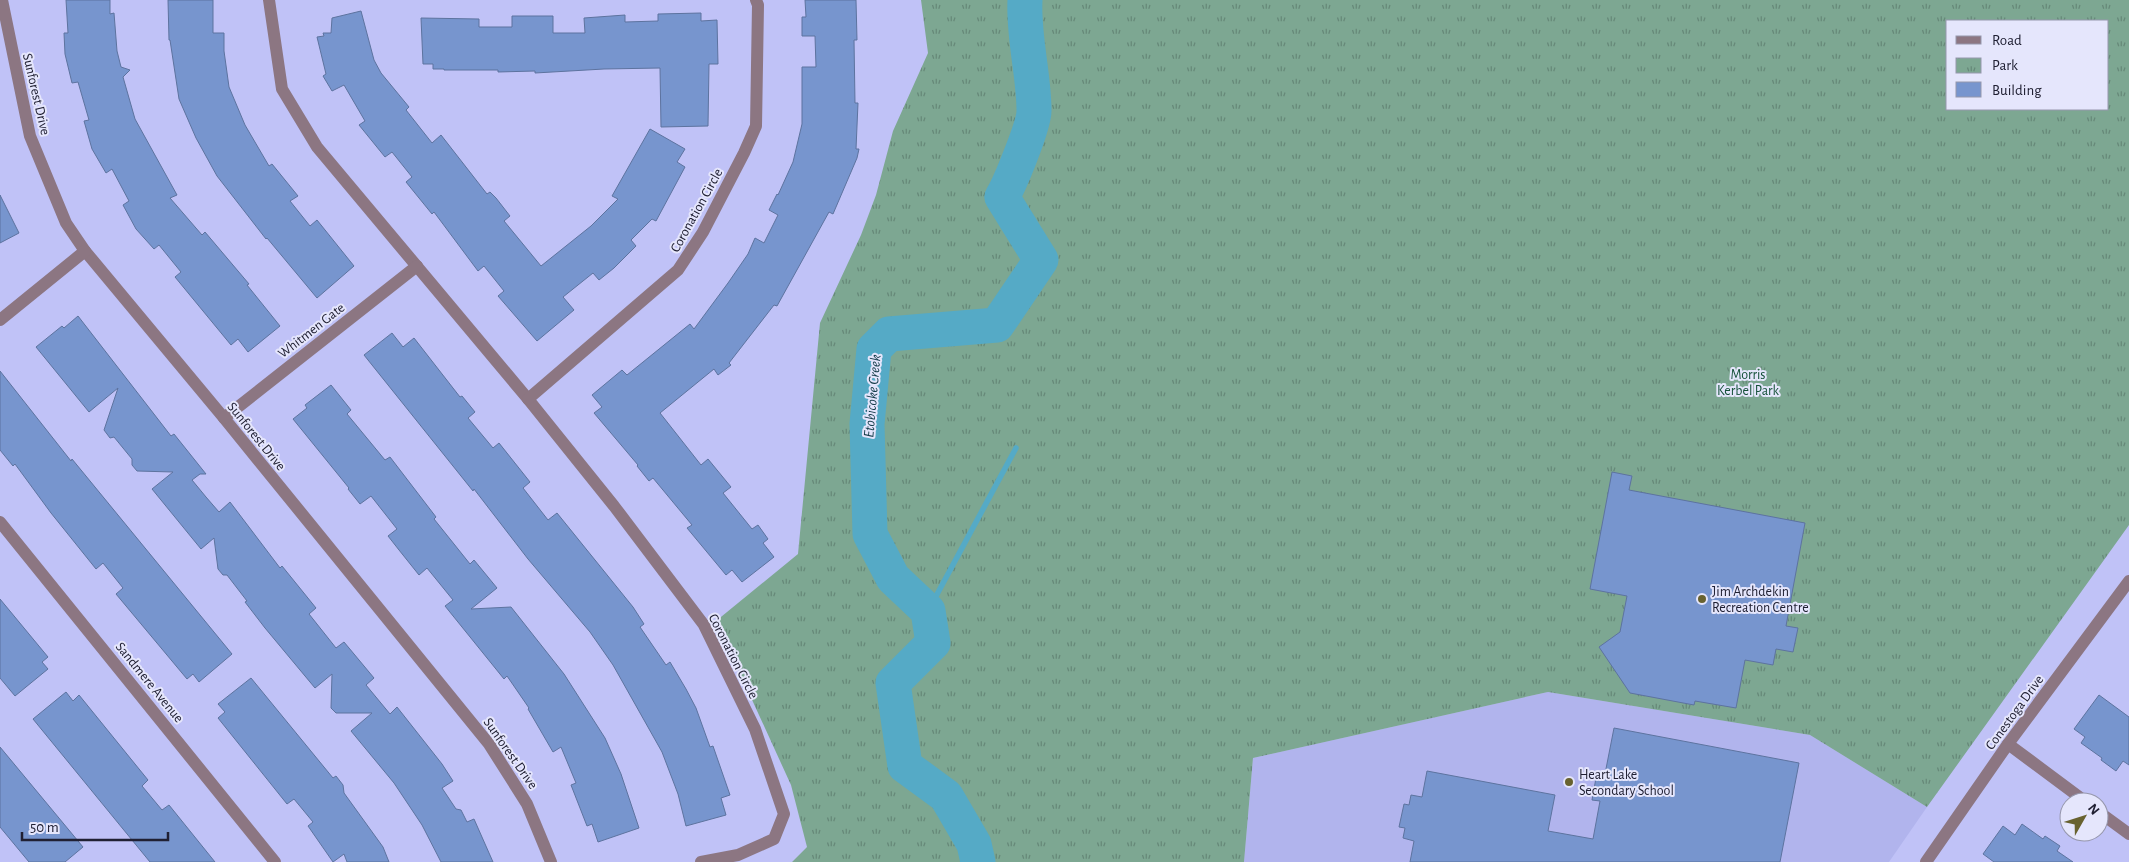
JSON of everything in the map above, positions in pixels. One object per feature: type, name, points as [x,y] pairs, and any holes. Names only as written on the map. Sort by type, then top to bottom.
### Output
[{"type":"street","name":"Coronation Circle","points":[[269,0],[282,89],[317,147],[528,399],[614,506],[704,625],[755,730],[784,814],[774,839],[738,855],[701,862]]},
{"type":"street","name":"Coronation Circle","points":[[528,399],[678,270],[703,232],[756,126],[758,5],[756,0]]},
{"type":"street","name":"Sunforest Drive","points":[[1,1],[30,136],[66,223],[85,251],[224,418],[489,744],[528,804],[551,862]]},
{"type":"street","points":[[0,320],[85,251]]},
{"type":"street","name":"Whitmen Gate","points":[[224,418],[418,266]]},
{"type":"street","name":"Sandmere Avenue","points":[[0,522],[275,862]]},
{"type":"street","name":"Conestoga Drive","points":[[1926,862],[2008,744],[2129,581]]},
{"type":"street","points":[[2008,744],[2073,792]]},
{"type":"street","points":[[2109,819],[2129,834]]},
{"type":"shaded area","name":"Heart Lake Secondary School","points":[[1548,692],[1810,735],[1927,807],[1889,862],[1244,862],[1253,758]]},
{"type":"green space","name":"Morris Kerbel Park","points":[[921,0],[2129,0],[2129,525],[1927,807],[1810,735],[1548,692],[1253,758],[1244,862],[792,862],[807,847],[791,785],[716,621],[798,554],[820,323],[861,235],[876,195],[893,131],[928,53]]},
{"type":"building","points":[[66,0],[110,0],[110,14],[114,13],[117,51],[121,67],[130,70],[123,77],[135,119],[177,195],[170,198],[202,235],[205,232],[249,284],[247,285],[280,326],[248,352],[238,339],[231,345],[175,277],[181,272],[159,245],[154,249],[136,229],[123,205],[129,201],[112,169],[106,173],[92,149],[84,121],[89,120],[78,82],[72,83],[65,54],[64,33],[68,33]]},
{"type":"building","points":[[168,0],[213,0],[213,33],[224,33],[224,51],[229,87],[245,125],[269,166],[272,164],[298,196],[290,201],[310,226],[317,220],[354,266],[317,298],[266,239],[217,176],[196,138],[179,99],[169,40]]},
{"type":"building","points":[[805,0],[856,0],[857,40],[854,40],[855,103],[858,103],[856,149],[859,149],[857,158],[833,214],[829,212],[777,306],[774,305],[729,363],[731,365],[718,375],[714,369],[660,413],[701,465],[708,459],[731,487],[723,493],[752,529],[758,525],[768,539],[763,543],[774,557],[742,582],[732,570],[726,575],[687,528],[692,525],[653,478],[649,481],[638,465],[594,413],[602,407],[592,395],[622,370],[627,375],[690,324],[694,329],[748,254],[755,238],[764,243],[778,215],[769,210],[793,162],[802,124],[802,67],[816,67],[815,36],[802,36],[802,17],[806,17]]},
{"type":"building","points":[[361,11],[374,60],[381,73],[409,107],[406,110],[432,143],[441,135],[487,194],[490,192],[496,198],[510,216],[504,221],[541,266],[591,226],[618,199],[612,196],[650,129],[685,149],[677,162],[685,167],[656,221],[652,219],[631,240],[636,246],[614,268],[599,280],[593,273],[563,297],[574,310],[537,341],[498,296],[504,291],[484,266],[478,271],[434,212],[432,214],[406,182],[412,177],[392,152],[385,157],[359,125],[365,121],[344,85],[332,91],[323,76],[326,74],[317,37],[324,36],[323,33],[331,33],[332,18]]},
{"type":"building","points":[[701,13],[701,21],[717,20],[718,64],[709,64],[708,126],[661,127],[660,68],[535,73],[535,71],[444,70],[433,69],[433,64],[423,64],[421,18],[479,19],[479,27],[512,27],[512,16],[553,16],[553,33],[585,33],[584,18],[625,15],[625,22],[658,21],[658,14]]},
{"type":"building","points":[[0,195],[19,233],[0,243]]},
{"type":"building","points":[[78,316],[171,436],[174,434],[206,474],[200,474],[192,480],[219,512],[230,502],[280,568],[282,566],[316,608],[309,614],[336,648],[344,642],[374,678],[366,685],[390,714],[397,707],[442,764],[453,781],[442,788],[456,809],[461,810],[467,822],[474,819],[493,862],[441,862],[422,825],[394,783],[351,731],[372,713],[336,713],[331,708],[332,674],[315,688],[265,628],[227,575],[223,575],[218,569],[214,538],[201,549],[152,489],[173,472],[137,471],[132,465],[132,459],[114,437],[110,438],[104,430],[118,388],[89,412],[36,347]]},
{"type":"building","points":[[392,333],[403,347],[414,338],[460,397],[462,396],[475,412],[468,418],[493,448],[499,443],[530,482],[523,488],[548,520],[557,513],[633,607],[644,624],[640,627],[666,665],[670,662],[686,689],[696,708],[710,747],[713,746],[730,795],[721,798],[726,815],[686,826],[678,794],[662,752],[613,665],[590,632],[528,559],[474,489],[473,491],[364,355]]},
{"type":"building","points":[[0,371],[71,461],[72,459],[232,654],[199,682],[193,674],[187,679],[116,594],[123,588],[103,563],[96,569],[15,464],[13,466],[0,450]]},
{"type":"building","points":[[331,385],[351,410],[347,414],[385,460],[390,457],[436,517],[434,519],[470,564],[474,560],[497,588],[471,609],[511,607],[564,674],[605,738],[621,774],[639,828],[598,842],[592,824],[587,826],[571,785],[576,783],[561,747],[553,752],[529,708],[507,676],[504,679],[445,606],[453,600],[427,568],[419,575],[388,536],[397,529],[371,496],[360,504],[293,419],[307,408],[305,405]]},
{"type":"building","points":[[1612,472],[1632,476],[1629,490],[1805,523],[1786,626],[1798,628],[1793,652],[1776,649],[1773,665],[1745,660],[1736,708],[1695,701],[1694,705],[1630,693],[1599,647],[1620,632],[1627,596],[1590,589]]},
{"type":"building","points":[[0,599],[48,657],[42,662],[48,669],[15,696],[0,678]]},
{"type":"building","points":[[251,678],[333,778],[336,776],[343,785],[344,793],[383,847],[389,862],[347,862],[344,854],[333,862],[308,826],[313,822],[294,799],[287,804],[218,718],[225,712],[218,704]]},
{"type":"building","points":[[66,692],[73,701],[79,695],[148,780],[142,786],[162,810],[169,805],[215,862],[150,862],[33,719]]},
{"type":"building","points":[[2099,695],[2129,717],[2129,765],[2123,761],[2116,771],[2081,743],[2085,737],[2074,729]]},
{"type":"building","points":[[1614,728],[1799,763],[1780,862],[1410,862],[1414,841],[1403,838],[1405,828],[1399,827],[1404,804],[1409,805],[1411,795],[1422,797],[1427,771],[1555,795],[1548,831],[1593,839],[1600,801],[1592,800],[1596,778],[1604,779]]},
{"type":"building","points":[[0,747],[83,847],[65,862],[29,862],[0,827]]},
{"type":"building","points":[[2022,824],[2043,839],[2045,836],[2060,846],[2057,851],[2073,862],[1994,862],[1983,854],[2003,826],[2015,835]]},
{"type":"waterway","name":"Etobicoke Creek","points":[[978,862],[974,844],[946,796],[905,766],[893,683],[933,643],[928,611],[893,578],[870,534],[867,424],[874,349],[889,334],[997,325],[1041,260],[1002,197],[1021,154],[1034,111],[1025,0]]},
{"type":"waterway","points":[[928,611],[1016,448]]},
{"type":"place","name":"Jim Archdekin Recreation Centre","points":[[1702,599]]},
{"type":"place","name":"Heart Lake Secondary School","points":[[1569,782]]}]
